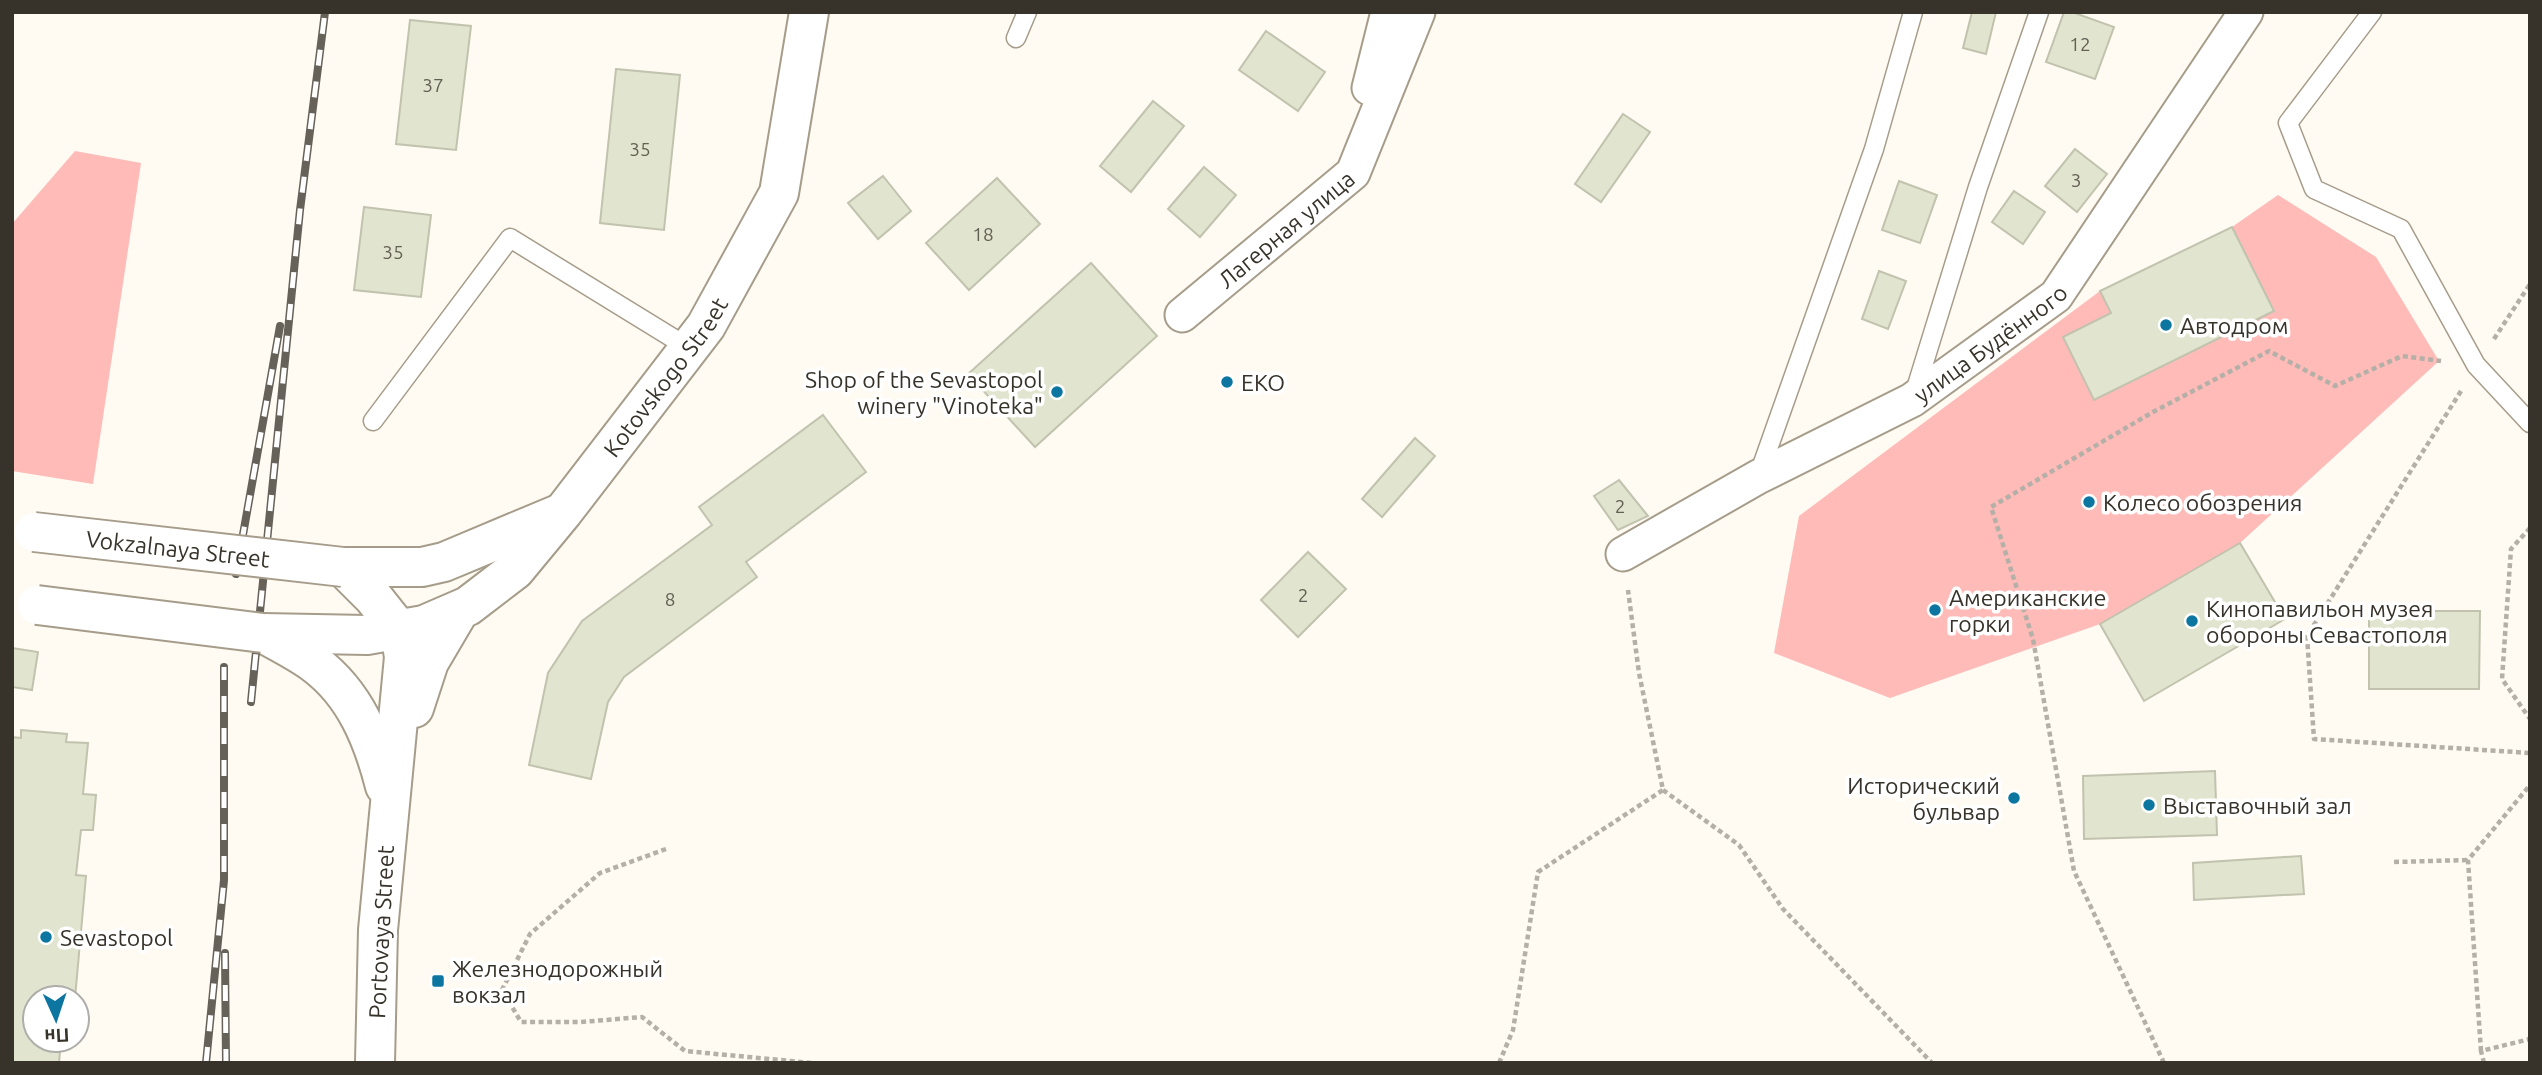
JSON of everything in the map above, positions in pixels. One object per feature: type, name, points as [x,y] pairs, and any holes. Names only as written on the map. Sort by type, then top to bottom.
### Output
[{"type":"main road","name":"Kotovskogo Street","points":[[343,566],[422,567],[443,562],[563,512],[706,326],[779,193],[808,12]]},
{"type":"main road","points":[[12,603],[263,633],[367,635],[400,631],[459,611],[488,593],[515,570],[563,512]]},
{"type":"main road","name":"Vokzalnaya Street","points":[[12,529],[343,566]]},
{"type":"main road","points":[[343,566],[373,597],[400,631],[404,657],[389,801]]},
{"type":"main road","points":[[389,801],[418,691],[429,662],[459,611]]},
{"type":"main road","points":[[263,633],[313,662],[328,674],[349,698],[366,728],[389,801]]},
{"type":"main road","name":"Portovaya Street","points":[[375,1063],[378,930],[389,801]]},
{"type":"street","points":[[1353,173],[1356,141],[1388,12]]},
{"type":"street","name":"Лагерная улица","points":[[1182,315],[1353,173],[1418,12]]},
{"type":"street","name":"улица Будённого","points":[[1623,554],[1758,477],[1912,400],[2056,296],[2246,12]]},
{"type":"lane","points":[[1016,38],[1027,12]]},
{"type":"lane","points":[[1758,477],[1874,149],[1913,12]]},
{"type":"lane","points":[[1912,400],[1978,187],[2039,12]]},
{"type":"lane","points":[[2372,12],[2288,123],[2314,190],[2401,229],[2476,365],[2530,423]]},
{"type":"lane","points":[[373,421],[510,238],[689,348]]},
{"type":"path","points":[[2530,284],[2476,365],[2307,636],[2314,739],[2530,753]]},
{"type":"path","points":[[2164,1063],[2074,872],[2033,639],[1991,507],[2153,412],[2269,351],[2336,386],[2402,356],[2476,365]]},
{"type":"path","points":[[2530,528],[2511,549],[2502,679],[2530,719]]},
{"type":"path","points":[[1623,554],[1639,673],[1663,790],[1739,845],[1783,909],[1932,1063]]},
{"type":"path","points":[[2484,1063],[2468,860],[2530,785]]},
{"type":"path","points":[[1499,1063],[1513,1030],[1538,872],[1663,790]]},
{"type":"path","points":[[666,849],[600,873],[530,934],[502,990],[521,1022],[581,1022],[642,1017],[685,1051],[812,1063]]},
{"type":"path","points":[[2394,862],[2468,860]]},
{"type":"path","points":[[2481,1051],[2530,1039]]},
{"type":"shaded area","points":[[75,151],[141,163],[93,484],[12,471],[12,224]]},
{"type":"shaded area","points":[[2278,195],[2376,257],[2439,361],[2240,543],[2100,624],[1890,698],[1774,653],[1799,516],[2100,291],[2232,227]]},
{"type":"building","points":[[1972,12],[1996,12],[1986,54],[1963,48]]},
{"type":"building","points":[[2064,12],[2072,12],[2114,27],[2095,79],[2046,62]]},
{"type":"building","points":[[410,20],[471,26],[456,150],[396,144]]},
{"type":"building","points":[[1266,31],[1325,72],[1298,111],[1239,70]]},
{"type":"building","points":[[616,69],[680,75],[664,230],[600,223]]},
{"type":"building","points":[[1153,101],[1184,126],[1131,192],[1100,166]]},
{"type":"building","points":[[1623,114],[1650,132],[1601,202],[1575,184]]},
{"type":"building","points":[[2075,149],[2107,174],[2077,212],[2045,186]]},
{"type":"building","points":[[1204,167],[1236,195],[1200,237],[1168,209]]},
{"type":"building","points":[[883,176],[911,211],[878,239],[848,203]]},
{"type":"building","points":[[997,178],[1040,224],[969,290],[926,243]]},
{"type":"building","points":[[1899,181],[1937,195],[1920,243],[1882,230]]},
{"type":"building","points":[[2014,191],[2045,212],[2023,244],[1992,222]]},
{"type":"building","points":[[364,207],[431,215],[421,297],[354,290]]},
{"type":"building","name":"Автодром","points":[[2232,227],[2274,311],[2094,400],[2063,337],[2111,313],[2100,291]]},
{"type":"building","points":[[1091,263],[1157,336],[1035,447],[968,374]]},
{"type":"building","points":[[1879,271],[1906,281],[1888,329],[1862,319]]},
{"type":"building","points":[[823,415],[866,472],[746,562],[757,577],[624,677],[608,702],[591,779],[529,765],[548,673],[582,621],[712,525],[699,507]]},
{"type":"building","points":[[1415,438],[1435,456],[1382,517],[1362,499]]},
{"type":"building","points":[[1619,480],[1648,516],[1618,530],[1594,496]]},
{"type":"building","name":"Кинопавильон музея обороны Севастополя","points":[[2240,543],[2285,619],[2144,701],[2100,624]]},
{"type":"building","points":[[1308,552],[1346,589],[1298,637],[1261,600]]},
{"type":"building","points":[[2369,611],[2480,611],[2479,689],[2369,689]]},
{"type":"building","points":[[12,648],[38,652],[32,690],[12,687]]},
{"type":"building","name":"Sevastopol","points":[[21,730],[67,734],[66,742],[88,743],[83,794],[96,795],[93,830],[81,830],[76,875],[86,876],[76,984],[21,984],[21,1054],[60,1054],[59,1063],[12,1063],[12,737],[21,738]]},
{"type":"building","name":"Выставочный зал","points":[[2215,771],[2217,835],[2084,839],[2083,776]]},
{"type":"building","points":[[2301,856],[2304,894],[2194,900],[2193,863]]},
{"type":"railway","points":[[251,702],[300,210],[325,12]]},
{"type":"railway","points":[[236,574],[280,326]]},
{"type":"railway","points":[[206,1063],[224,880],[224,667]]},
{"type":"railway","points":[[225,953],[226,1063]]},
{"type":"place","name":"Автодром","points":[[2166,325]]},
{"type":"place","name":"EKO","points":[[1227,382]]},
{"type":"place","name":"Shop of the Sevastopol winery \"Vinoteka\"","points":[[1057,392]]},
{"type":"place","name":"Колесо обозрения","points":[[2089,502]]},
{"type":"place","name":"Американские горки","points":[[1935,610]]},
{"type":"place","name":"Кинопавильон музея обороны Севастополя","points":[[2192,621]]},
{"type":"place","name":"Исторический бульвар","points":[[2014,798]]},
{"type":"place","name":"Выставочный зал","points":[[2149,805]]},
{"type":"place","name":"Sevastopol","points":[[46,937]]},
{"type":"place","name":"Железнодорожный вокзал","points":[[438,981]]}]
